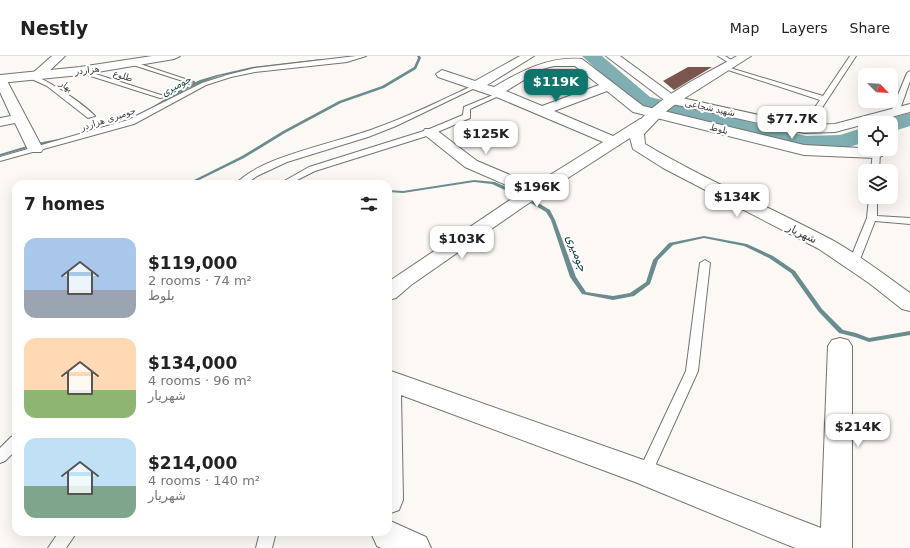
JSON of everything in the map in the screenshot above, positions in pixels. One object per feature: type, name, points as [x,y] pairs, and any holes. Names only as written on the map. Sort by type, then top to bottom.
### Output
[{"type":"street","points":[[39,74],[60,56]]},
{"type":"street","name":"هزاردر","points":[[0,79],[80,71],[174,56]]},
{"type":"street","points":[[476,86],[528,56]]},
{"type":"street","points":[[612,56],[661,110]]},
{"type":"street","points":[[392,290],[517,203],[661,110],[726,62],[745,56]]},
{"type":"street","name":"بلوط","points":[[495,92],[538,66],[554,62],[578,62],[638,110],[661,110],[804,150],[858,152]]},
{"type":"street","points":[[442,74],[495,92],[613,141]]},
{"type":"street","points":[[0,79],[21,118],[33,146]]},
{"type":"street","points":[[542,111],[608,86]]},
{"type":"street","name":"شهید شجاعی","points":[[661,110],[804,129],[836,128],[910,108]]},
{"type":"street","name":"شهریار","points":[[661,110],[636,134],[638,146],[669,166],[826,245],[854,262],[910,304]]},
{"type":"street","points":[[0,122],[21,118]]},
{"type":"street","points":[[430,132],[471,164],[538,189]]},
{"type":"street","points":[[836,548],[840,346]]},
{"type":"street","points":[[392,382],[645,473],[832,548]]},
{"type":"lane","points":[[804,129],[853,56]]},
{"type":"lane","name":"جومیری هزاردر","points":[[0,159],[33,146],[131,122],[204,84],[229,76],[255,70],[357,57]]},
{"type":"lane","points":[[726,62],[824,99]]},
{"type":"lane","points":[[132,63],[191,82]]},
{"type":"lane","name":"طلوع","points":[[80,71],[162,97]]},
{"type":"lane","points":[[895,112],[910,73]]},
{"type":"lane","name":"بهار","points":[[27,76],[49,85],[91,116]]},
{"type":"lane","points":[[245,180],[250,176],[283,160],[366,134],[424,111],[476,86]]},
{"type":"lane","points":[[291,180],[312,169],[430,132],[467,116],[466,108],[495,92]]},
{"type":"lane","points":[[854,262],[872,218],[873,204]]},
{"type":"lane","points":[[872,218],[910,221]]},
{"type":"lane","points":[[645,473],[692,371],[705,262]]},
{"type":"lane","points":[[0,457],[12,445]]},
{"type":"lane","points":[[56,548],[66,536]]},
{"type":"lane","points":[[264,548],[267,536]]},
{"type":"building","points":[[688,67],[712,67],[674,90],[663,81]]},
{"type":"waterway","name":"جومیری","points":[[357,57],[367,56]]},
{"type":"waterway","name":"جومیری","points":[[196,180],[243,157],[284,132],[340,102],[383,87],[415,68],[420,58],[418,56]]},
{"type":"waterway","points":[[591,56],[643,101],[806,143],[843,142],[858,137]]},
{"type":"waterway","name":"جومیری","points":[[154,107],[186,88],[218,75],[252,68],[321,60]]},
{"type":"waterway","points":[[898,123],[910,119]]},
{"type":"waterway","name":"جومیری","points":[[0,155],[37,144],[64,139]]},
{"type":"waterway","name":"جومیری","points":[[392,191],[403,192],[474,181],[493,183],[528,199],[548,211],[553,220],[573,277],[584,293],[613,298],[632,295],[648,283],[656,260],[671,244],[704,237],[745,245],[771,257],[793,272],[820,310],[841,332],[856,335],[869,340],[910,333]]}]
